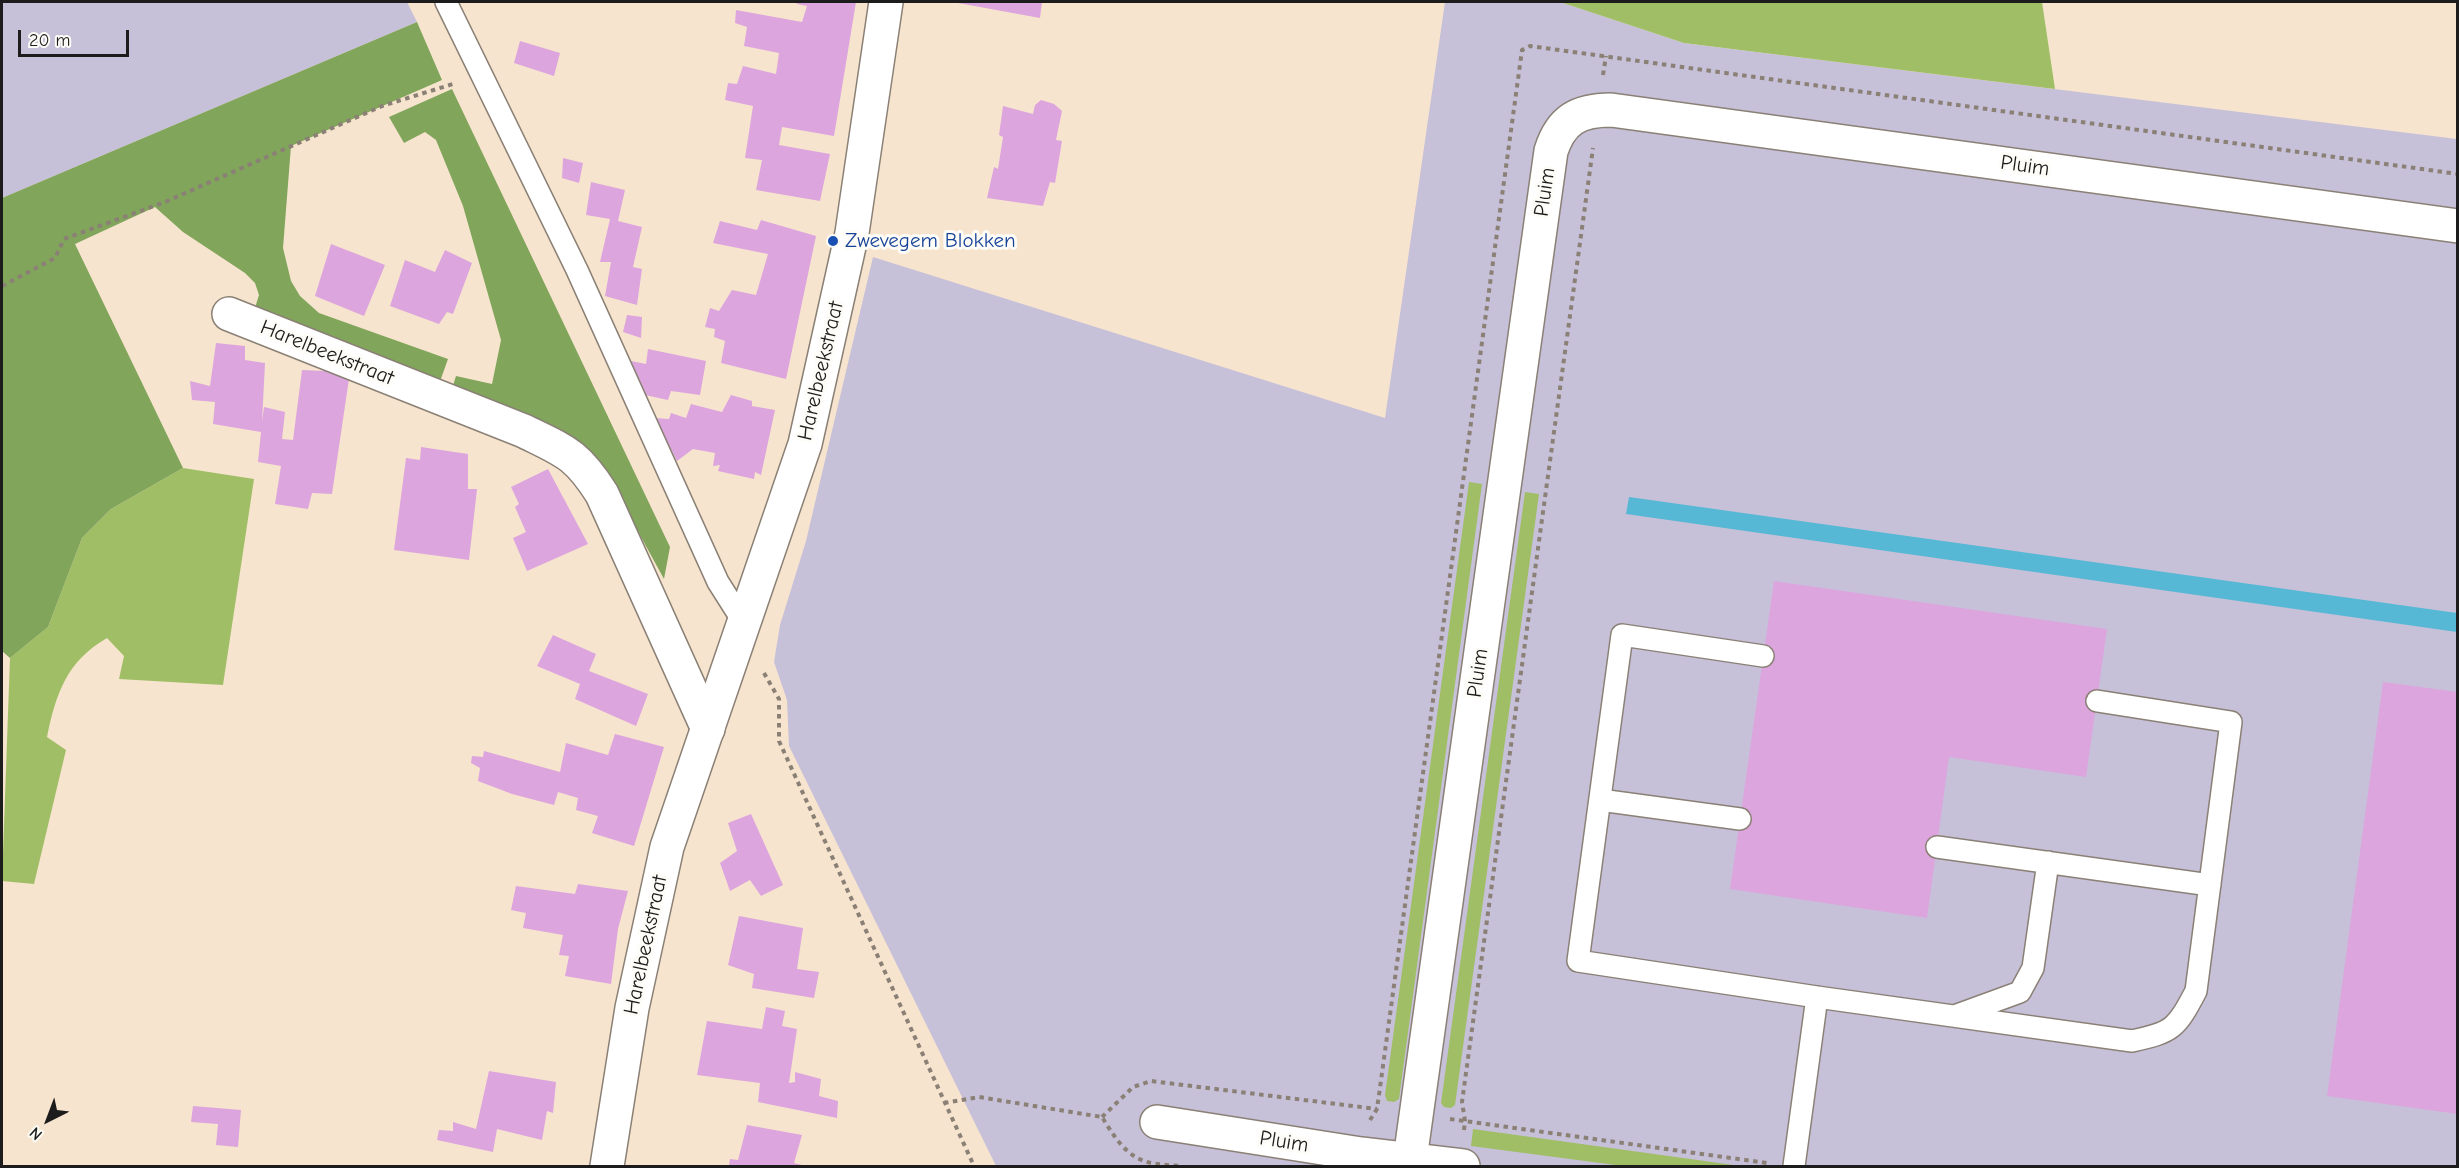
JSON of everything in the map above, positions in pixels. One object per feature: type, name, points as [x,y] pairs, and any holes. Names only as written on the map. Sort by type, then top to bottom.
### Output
[{"type":"street","name":"Harelbeekstraat","points":[[607,1167],[632,1008],[667,847],[805,444],[852,233],[886,2]]},
{"type":"street","name":"Pluim","points":[[1410,1159],[1551,151],[1557,133],[1570,119],[1587,111],[1599,110],[2457,226]]},
{"type":"street","name":"Harelbeekstraat","points":[[229,314],[524,431],[570,454],[587,470],[602,494],[708,729]]},
{"type":"street","name":"Pluim","points":[[1157,1122],[1361,1154],[1463,1167]]},
{"type":"lane","points":[[446,2],[577,270],[718,582],[744,623]]},
{"type":"lane","points":[[1763,656],[1622,635],[1578,960],[1817,997],[2132,1041],[2164,1034],[2183,1017],[2196,991],[2231,722],[2097,701]]},
{"type":"lane","points":[[1600,800],[1740,819]]},
{"type":"lane","points":[[1937,847],[2210,885]]},
{"type":"lane","points":[[1954,1017],[2020,992],[2033,968],[2048,862]]},
{"type":"lane","points":[[1794,1167],[1817,997]]},
{"type":"path","points":[[1465,1121],[1462,1102],[1606,56],[2457,174]]},
{"type":"path","points":[[2,286],[55,258],[64,239],[165,202],[382,106],[455,83]]},
{"type":"path","points":[[734,654],[759,668],[766,675],[779,699],[779,741],[974,1167]]},
{"type":"path","points":[[944,1103],[979,1097],[1102,1117]]},
{"type":"shaded area","points":[[2,2],[407,2],[417,22],[2,198]]},
{"type":"shaded area","points":[[1445,2],[1560,2],[1684,43],[2457,139],[2457,1166],[996,1166],[789,746],[787,700],[774,662],[780,625],[806,541],[873,257],[1385,418]]},
{"type":"green space","points":[[1560,2],[2042,2],[2055,89],[1684,43]]},
{"type":"green space","points":[[417,22],[442,80],[291,146],[283,248],[291,281],[300,296],[319,313],[448,359],[438,387],[254,311],[259,295],[255,283],[245,273],[183,232],[155,207],[75,244],[183,468],[111,509],[82,538],[48,627],[10,658],[2,651],[2,198]]},
{"type":"green space","points":[[452,89],[670,547],[664,579],[600,462],[564,433],[451,392],[456,376],[492,384],[501,340],[463,206],[436,140],[425,132],[404,143],[389,117]]},
{"type":"green space","points":[[183,468],[254,479],[223,685],[119,679],[124,656],[107,638],[93,647],[82,657],[65,680],[59,692],[47,737],[66,750],[34,884],[2,881],[10,658],[48,627],[82,538],[111,509]]},
{"type":"green space","points":[[1469,482],[1482,484],[1399,1099],[1394,1102],[1387,1101],[1385,1095]]},
{"type":"green space","points":[[1525,492],[1539,494],[1455,1105],[1451,1108],[1444,1107],[1441,1103]]},
{"type":"green space","points":[[1473,1129],[1741,1166],[1623,1166],[1471,1146]]},
{"type":"water","points":[[1629,497],[2457,613],[2457,632],[1626,514]]},
{"type":"building","points":[[796,2],[856,2],[834,136],[782,127],[779,145],[830,154],[820,201],[756,190],[762,160],[745,158],[753,106],[725,100],[728,83],[737,84],[743,66],[776,74],[779,53],[744,46],[747,27],[735,23],[736,10],[802,22],[807,6]]},
{"type":"building","points":[[958,2],[1042,2],[1040,18]]},
{"type":"building","points":[[520,41],[560,53],[554,76],[514,63]]},
{"type":"building","points":[[1041,100],[1054,104],[1062,111],[1056,140],[1062,141],[1055,183],[1050,182],[1043,206],[987,198],[994,167],[998,169],[1003,137],[999,135],[1003,106],[1033,114],[1035,105]]},
{"type":"building","points":[[563,158],[583,163],[579,183],[562,178]]},
{"type":"building","points":[[591,182],[625,190],[618,221],[642,227],[633,267],[642,269],[637,305],[605,296],[611,262],[600,262],[610,219],[586,215]]},
{"type":"building","points":[[761,220],[816,236],[786,379],[721,363],[725,341],[714,337],[715,329],[705,327],[710,308],[719,311],[732,290],[756,295],[768,254],[713,243],[720,221],[757,230]]},
{"type":"building","points":[[331,244],[385,265],[364,316],[315,296]]},
{"type":"building","points":[[445,250],[472,263],[453,314],[447,312],[439,324],[390,306],[405,260],[435,272]]},
{"type":"building","points":[[627,315],[642,317],[641,338],[623,332]]},
{"type":"building","points":[[216,343],[245,346],[245,360],[265,363],[262,422],[264,407],[285,412],[282,439],[293,440],[302,370],[350,372],[332,494],[312,493],[308,509],[275,504],[281,466],[258,462],[261,432],[213,424],[215,402],[192,400],[190,381],[210,386]]},
{"type":"building","points":[[648,349],[706,361],[700,395],[671,391],[668,400],[645,395],[631,361],[646,364]]},
{"type":"building","points":[[731,395],[752,401],[752,406],[775,410],[761,475],[755,472],[754,479],[718,471],[720,465],[713,466],[715,453],[693,449],[677,461],[655,418],[669,419],[671,413],[686,418],[691,404],[722,412]]},
{"type":"building","points":[[421,447],[468,454],[468,489],[477,489],[469,560],[394,550],[406,458],[420,460]]},
{"type":"building","points":[[548,469],[588,544],[527,571],[513,538],[526,532],[515,507],[519,504],[511,487]]},
{"type":"building","points":[[1774,581],[2107,629],[2086,777],[1949,757],[1927,918],[1730,889]]},
{"type":"building","points":[[553,635],[596,654],[589,671],[648,694],[636,726],[575,699],[580,684],[537,666]]},
{"type":"building","points":[[2383,682],[2458,692],[2458,1114],[2327,1096]]},
{"type":"building","points":[[615,734],[664,747],[634,846],[592,833],[598,816],[576,810],[578,798],[558,792],[554,805],[512,794],[478,781],[480,768],[471,763],[472,756],[483,757],[484,751],[560,772],[566,743],[608,755]]},
{"type":"building","points":[[751,814],[783,885],[761,896],[750,880],[730,891],[720,863],[737,851],[728,823]]},
{"type":"building","points":[[578,884],[628,891],[618,929],[611,984],[565,976],[569,956],[559,955],[563,935],[523,928],[526,913],[511,910],[516,886],[575,894]]},
{"type":"building","points":[[739,916],[803,928],[797,969],[819,972],[814,998],[752,988],[754,974],[728,965]]},
{"type":"building","points":[[766,1007],[785,1011],[782,1026],[797,1029],[789,1083],[795,1082],[795,1072],[821,1079],[819,1096],[838,1101],[837,1118],[758,1102],[760,1083],[697,1075],[707,1021],[762,1029]]},
{"type":"building","points":[[489,1071],[556,1082],[553,1113],[547,1111],[542,1140],[497,1129],[493,1152],[437,1140],[439,1130],[453,1131],[453,1122],[476,1129]]},
{"type":"building","points":[[193,1106],[241,1110],[238,1147],[216,1145],[218,1124],[191,1122]]},
{"type":"building","points":[[747,1125],[802,1135],[794,1163],[806,1166],[729,1166],[730,1159],[738,1160]]},
{"type":"place","name":"Zwevegem Blokken","points":[[833,241]]}]
